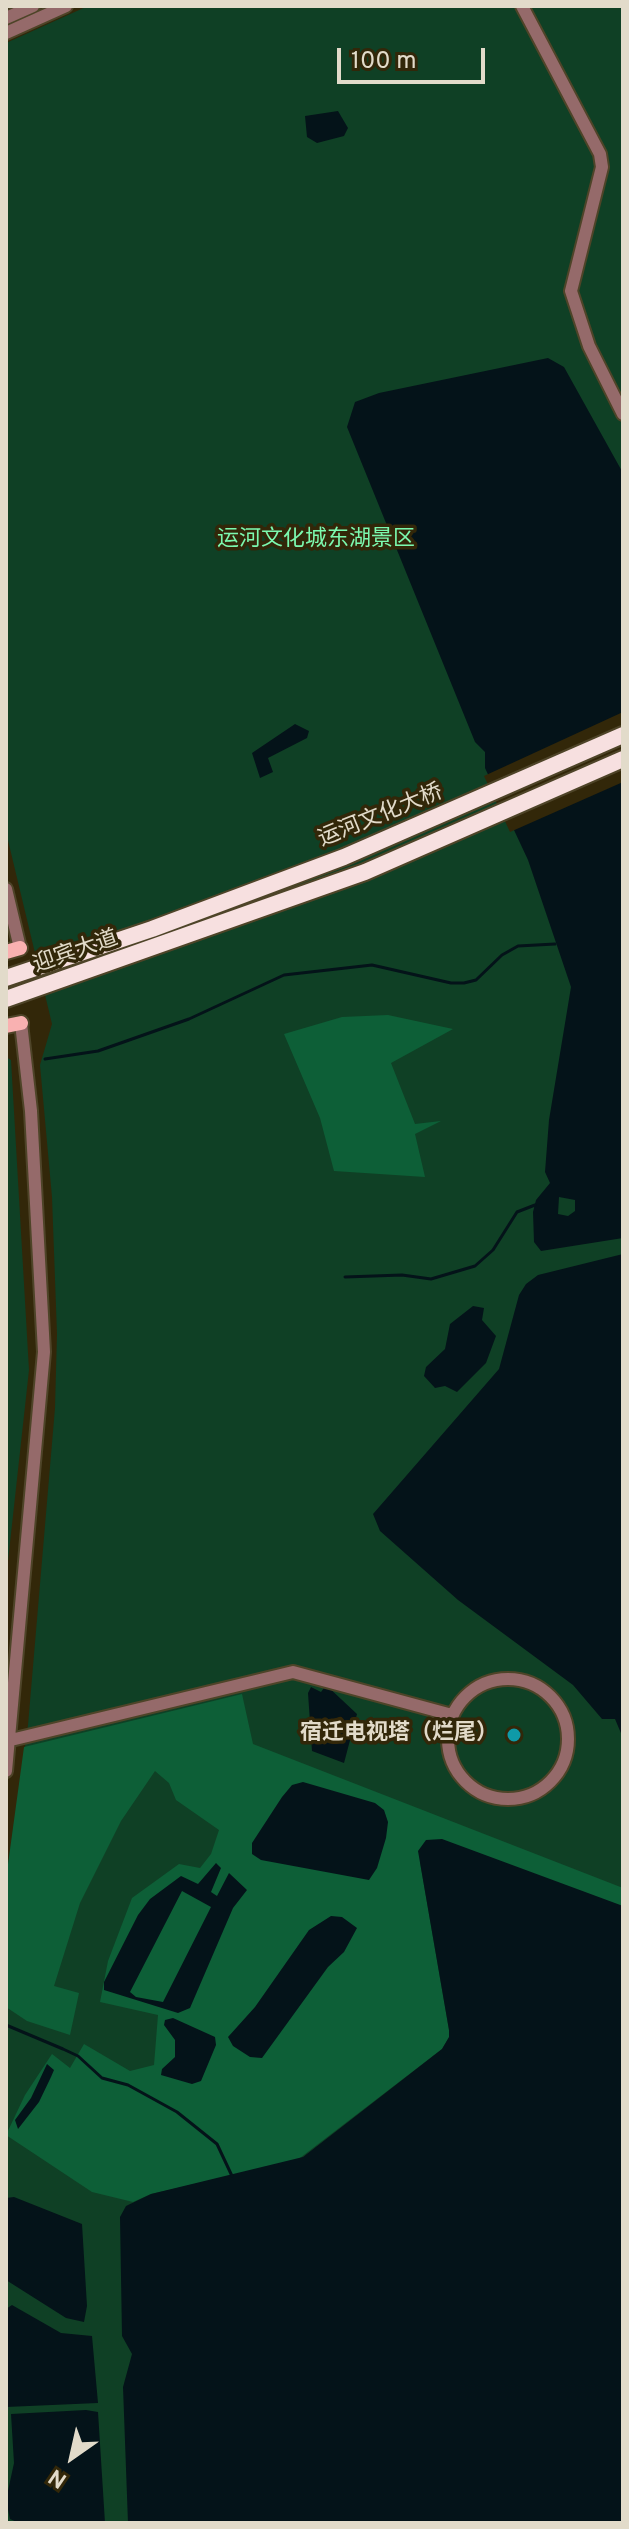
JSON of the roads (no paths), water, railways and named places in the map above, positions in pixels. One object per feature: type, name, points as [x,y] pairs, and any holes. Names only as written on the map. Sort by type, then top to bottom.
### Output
[{"type":"highway","name":"运河文化大桥","points":[[152,929],[344,857],[623,735]]},
{"type":"highway","name":"运河文化大桥","points":[[160,946],[365,872],[623,759]]},
{"type":"highway","name":"迎宾大道","points":[[6,975],[152,929]]},
{"type":"highway","name":"迎宾大道","points":[[6,999],[160,946]]},
{"type":"highway","points":[[6,1007],[95,970]]},
{"type":"main road","points":[[6,1026],[21,1023]]},
{"type":"street","points":[[6,18],[33,6]]},
{"type":"street","points":[[6,33],[66,6]]},
{"type":"street","points":[[522,6],[600,154],[602,167],[571,291],[589,346],[623,414]]},
{"type":"street","points":[[6,889],[13,950]]},
{"type":"street","points":[[6,1771],[44,1352],[31,1111],[21,1023]]},
{"type":"street","points":[[11,1740],[293,1672],[452,1715]]},
{"type":"street","points":[[511,1678],[529,1682],[546,1692],[558,1705],[567,1731],[566,1759],[556,1776],[542,1789],[525,1798],[505,1800],[486,1796],[463,1779],[449,1753],[447,1734],[452,1715],[476,1687],[493,1680],[511,1678]]},
{"type":"waterway","points":[[45,1059],[98,1051],[189,1019],[284,975],[372,965],[451,983],[464,983],[476,980],[502,955],[518,946],[555,944]]},
{"type":"waterway","points":[[345,1277],[402,1275],[431,1279],[475,1266],[493,1250],[517,1212],[535,1205]]},
{"type":"waterway","points":[[6,2025],[78,2056],[102,2078],[128,2085],[177,2112],[217,2144],[232,2176]]},
{"type":"place","name":"宿迁电视塔（烂尾）","points":[[514,1735]]},
{"type":"park label","name":"运河文化城东湖景区","points":[[316,541]]}]
